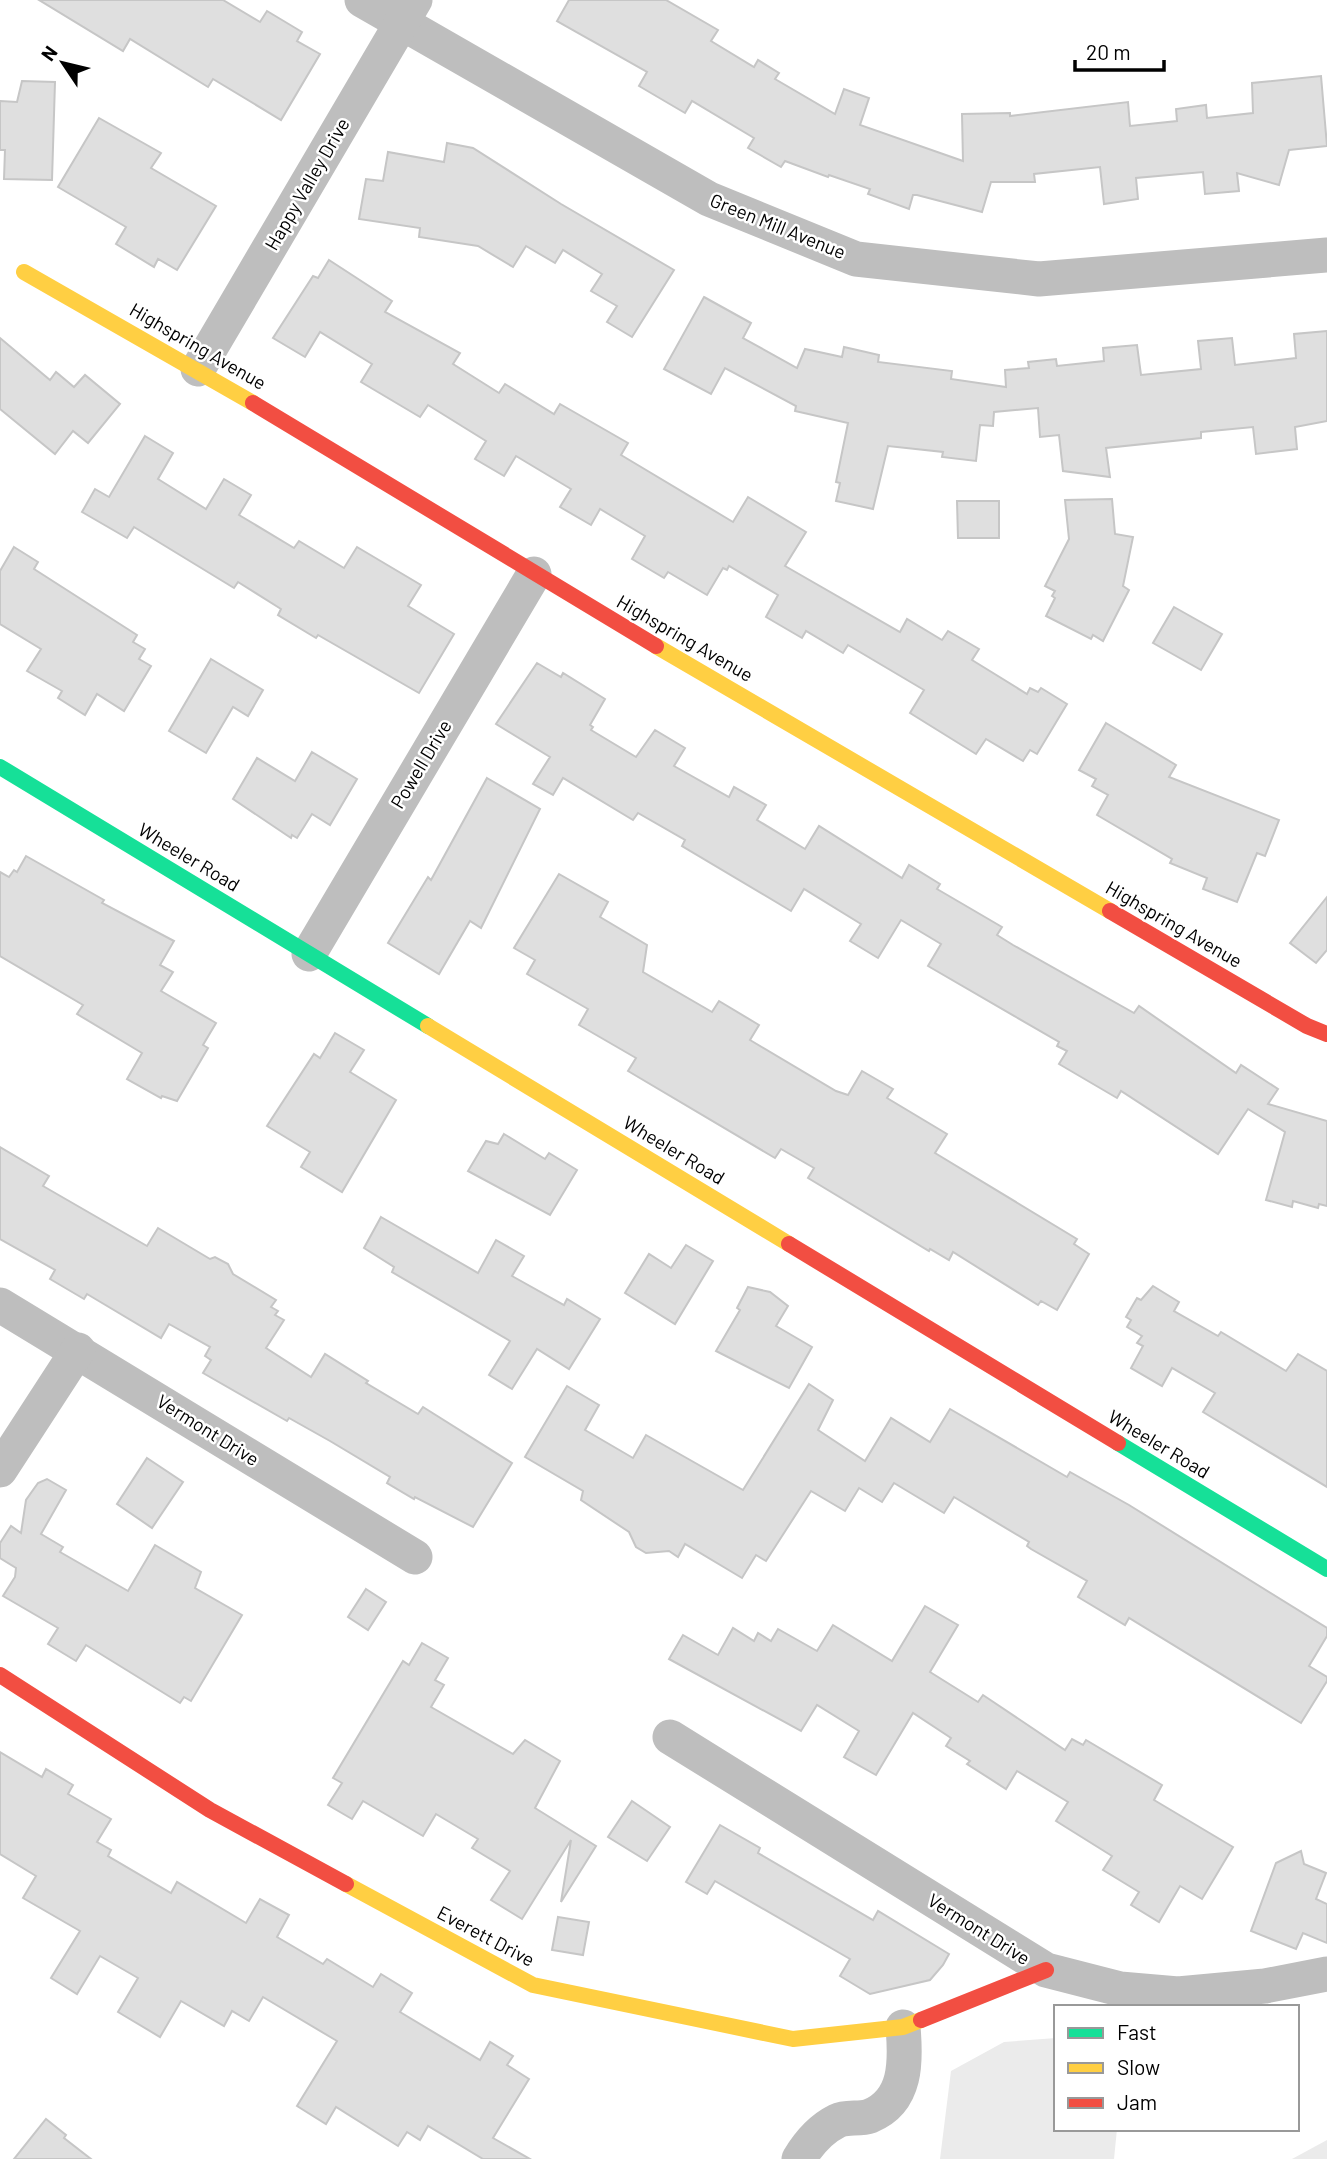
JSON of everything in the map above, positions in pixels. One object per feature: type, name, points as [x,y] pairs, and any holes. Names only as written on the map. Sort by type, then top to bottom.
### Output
[{"type":"street","name":"Green Mill Avenue","points":[[362,0],[408,12],[709,199],[856,259],[1039,279],[1327,255]]},
{"type":"street","name":"Happy Valley Drive","points":[[198,369],[408,12]]},
{"type":"street","name":"Highspring Avenue","points":[[24,272],[198,369],[534,574],[1307,1026],[1327,1034]]},
{"type":"street","name":"Powell Drive","points":[[309,954],[534,574]]},
{"type":"street","name":"Wheeler Road","points":[[0,767],[1327,1569]]},
{"type":"street","name":"Vermont Drive","points":[[0,1305],[415,1557]]},
{"type":"street","points":[[0,1470],[78,1350]]},
{"type":"street","name":"Everett Drive","points":[[0,1675],[210,1810],[533,1985],[793,2039],[903,2027],[1046,1970]]},
{"type":"street","name":"Vermont Drive","points":[[670,1737],[1046,1970],[1120,1989],[1178,1994],[1265,1986],[1327,1974]]},
{"type":"street","points":[[799,2159],[816,2136],[839,2120],[866,2117],[885,2109],[899,2091],[906,2057],[903,2027]]},
{"type":"shaded area","points":[[1054,2038],[1054,2131],[1117,2131],[1114,2159],[940,2159],[951,2071],[1004,2042]]},
{"type":"shaded area","points":[[1327,2140],[1327,2159],[1292,2159]]},
{"type":"building","points":[[39,0],[223,0],[260,22],[267,11],[302,32],[297,41],[320,54],[281,120],[213,79],[208,87],[130,39],[123,51]]},
{"type":"building","points":[[569,0],[666,0],[718,30],[711,41],[754,67],[758,60],[779,73],[775,79],[835,114],[844,89],[869,98],[860,125],[963,161],[962,114],[1010,113],[1010,116],[1128,102],[1130,126],[1177,121],[1176,109],[1206,105],[1207,118],[1253,113],[1252,83],[1321,76],[1327,146],[1289,150],[1279,185],[1237,173],[1239,191],[1205,194],[1203,172],[1136,178],[1138,199],[1104,204],[1100,167],[1034,174],[1035,182],[991,182],[982,212],[917,195],[913,195],[909,209],[868,194],[870,189],[829,175],[828,177],[785,161],[781,167],[748,148],[754,138],[692,101],[685,113],[639,86],[647,72],[557,21]]},
{"type":"building","points":[[22,81],[55,82],[52,180],[4,179],[5,150],[0,150],[0,101],[17,102]]},
{"type":"building","points":[[99,118],[161,153],[151,168],[216,206],[177,270],[158,259],[154,267],[116,244],[126,227],[58,187]]},
{"type":"building","points":[[447,143],[473,148],[561,204],[674,270],[632,337],[607,322],[617,306],[591,291],[602,274],[563,250],[555,263],[526,246],[513,267],[478,246],[419,237],[420,228],[359,219],[366,179],[383,181],[388,152],[444,162]]},
{"type":"building","points":[[329,260],[392,301],[385,312],[460,353],[453,364],[499,393],[505,384],[554,414],[560,404],[628,443],[621,455],[733,522],[748,497],[806,532],[785,566],[900,632],[907,619],[942,640],[948,631],[979,649],[972,660],[1027,694],[1030,688],[1038,692],[1041,688],[1067,704],[1037,754],[1030,750],[1023,761],[986,739],[976,754],[910,713],[924,690],[848,645],[843,653],[806,631],[802,638],[766,617],[778,595],[729,566],[727,570],[723,568],[707,595],[668,572],[664,578],[632,559],[645,536],[600,509],[591,525],[560,507],[571,489],[516,456],[504,476],[475,459],[486,441],[428,405],[420,417],[361,382],[372,364],[320,332],[305,357],[273,338],[313,276],[318,278]]},
{"type":"building","points":[[704,297],[751,323],[743,338],[797,368],[805,349],[842,357],[844,347],[879,355],[878,362],[952,371],[951,379],[1006,387],[1005,370],[1029,368],[1028,362],[1056,359],[1057,366],[1104,361],[1103,348],[1137,345],[1141,375],[1201,369],[1198,341],[1232,338],[1235,365],[1296,358],[1294,334],[1327,331],[1327,421],[1295,427],[1297,449],[1256,454],[1253,427],[1201,432],[1201,438],[1106,448],[1110,477],[1063,471],[1059,435],[1040,437],[1038,408],[994,412],[993,426],[980,425],[976,461],[942,457],[943,452],[888,446],[873,509],[836,501],[840,483],[836,482],[848,423],[795,411],[796,406],[725,368],[711,394],[664,369]]},
{"type":"building","points":[[0,338],[50,380],[56,372],[74,387],[85,375],[120,404],[88,443],[73,431],[55,454],[0,409]]},
{"type":"building","points":[[145,436],[173,453],[158,479],[206,509],[224,479],[251,495],[239,515],[294,548],[299,541],[344,568],[357,547],[421,585],[408,606],[454,634],[419,693],[278,615],[281,609],[238,582],[234,588],[134,527],[127,538],[82,512],[95,489],[109,497]]},
{"type":"building","points":[[1112,499],[1115,534],[1133,537],[1123,586],[1129,590],[1103,641],[1093,635],[1091,639],[1046,616],[1055,598],[1052,596],[1055,591],[1045,586],[1069,539],[1065,500]]},
{"type":"building","points":[[957,501],[999,501],[999,538],[958,538]]},
{"type":"building","points":[[14,547],[38,562],[34,569],[137,635],[133,642],[145,649],[139,659],[151,666],[124,711],[97,694],[85,715],[58,698],[62,691],[27,671],[41,649],[0,624],[0,571]]},
{"type":"building","points":[[1174,607],[1222,634],[1201,670],[1153,643]]},
{"type":"building","points":[[211,659],[263,690],[248,716],[233,707],[206,753],[169,731]]},
{"type":"building","points":[[537,663],[561,677],[563,673],[605,699],[590,725],[593,727],[591,730],[636,757],[655,730],[685,748],[674,766],[729,797],[734,787],[766,805],[757,820],[805,849],[819,826],[902,878],[909,865],[940,884],[937,889],[1002,927],[997,935],[1013,945],[1134,1013],[1139,1006],[1236,1073],[1241,1065],[1278,1089],[1268,1104],[1327,1121],[1327,1206],[1319,1204],[1318,1208],[1293,1201],[1292,1207],[1266,1200],[1285,1132],[1248,1109],[1218,1154],[1121,1091],[1117,1098],[1059,1064],[1067,1051],[1057,1046],[1059,1042],[928,966],[941,944],[901,920],[878,958],[850,941],[861,924],[804,889],[791,911],[682,846],[685,840],[638,813],[633,820],[563,778],[553,795],[533,784],[550,757],[496,724]]},
{"type":"building","points":[[1106,723],[1176,765],[1169,777],[1279,820],[1265,856],[1257,853],[1237,902],[1203,889],[1207,878],[1170,863],[1172,859],[1097,815],[1108,795],[1092,786],[1096,779],[1079,770]]},
{"type":"building","points":[[312,752],[357,779],[330,825],[312,814],[297,838],[292,835],[291,838],[233,799],[257,758],[295,781]]},
{"type":"building","points":[[487,778],[540,809],[481,928],[470,921],[439,974],[388,943],[428,877],[431,880]]},
{"type":"building","points":[[26,856],[104,900],[102,903],[174,941],[160,965],[173,972],[161,991],[216,1023],[203,1045],[208,1048],[177,1101],[162,1096],[161,1098],[127,1079],[142,1053],[77,1014],[83,1005],[0,956],[0,872],[9,877],[14,870],[17,872]]},
{"type":"building","points":[[559,874],[608,902],[600,917],[647,945],[643,972],[712,1012],[719,1001],[759,1025],[750,1040],[836,1091],[848,1095],[862,1071],[893,1089],[887,1098],[947,1134],[935,1153],[1077,1239],[1074,1244],[1089,1254],[1057,1310],[1041,1301],[1038,1305],[953,1252],[949,1260],[930,1249],[929,1251],[808,1178],[814,1168],[781,1149],[775,1158],[628,1071],[636,1058],[579,1025],[588,1009],[527,974],[535,960],[514,948]]},
{"type":"building","points":[[1327,897],[1327,950],[1316,963],[1290,943]]},
{"type":"building","points":[[335,1033],[364,1050],[350,1072],[396,1100],[342,1192],[301,1167],[310,1152],[267,1126],[314,1054],[320,1058]]},
{"type":"building","points":[[504,1134],[545,1159],[549,1153],[577,1170],[550,1215],[468,1171],[486,1141],[498,1144]]},
{"type":"building","points":[[0,1147],[49,1176],[43,1186],[147,1246],[158,1228],[210,1259],[215,1257],[228,1264],[233,1274],[276,1300],[271,1307],[278,1311],[275,1315],[284,1320],[266,1348],[311,1377],[325,1354],[368,1381],[366,1383],[418,1414],[423,1407],[512,1463],[473,1527],[415,1497],[414,1499],[387,1483],[390,1477],[330,1441],[289,1418],[287,1421],[203,1373],[211,1360],[205,1356],[210,1347],[169,1324],[161,1338],[87,1294],[84,1299],[50,1279],[55,1270],[0,1239]]},
{"type":"building","points":[[381,1217],[478,1273],[496,1240],[524,1256],[512,1276],[564,1305],[567,1299],[600,1319],[569,1369],[537,1349],[512,1389],[489,1375],[510,1341],[392,1272],[394,1267],[364,1248]]},
{"type":"building","points":[[686,1245],[713,1261],[675,1324],[625,1293],[649,1254],[671,1268]]},
{"type":"building","points":[[1153,1286],[1179,1302],[1174,1311],[1218,1336],[1221,1332],[1286,1371],[1298,1354],[1327,1371],[1327,1487],[1203,1412],[1215,1393],[1172,1368],[1162,1386],[1131,1368],[1143,1346],[1137,1343],[1142,1336],[1127,1327],[1131,1320],[1126,1317],[1137,1298],[1141,1300]]},
{"type":"building","points":[[748,1287],[770,1292],[788,1306],[776,1326],[812,1347],[789,1388],[716,1351],[740,1310],[737,1308]]},
{"type":"building","points":[[809,1384],[833,1400],[818,1430],[865,1461],[891,1418],[930,1442],[950,1409],[1067,1477],[1070,1472],[1129,1505],[1327,1628],[1327,1636],[1309,1666],[1327,1677],[1327,1681],[1301,1723],[1129,1618],[1125,1625],[1078,1597],[1087,1581],[1031,1549],[1027,1546],[1029,1542],[954,1497],[944,1513],[894,1483],[882,1502],[859,1488],[845,1511],[811,1491],[766,1561],[756,1555],[742,1578],[685,1544],[678,1557],[669,1551],[646,1553],[636,1547],[629,1532],[581,1500],[583,1491],[525,1457],[567,1386],[599,1405],[585,1430],[633,1458],[646,1435],[743,1490]]},
{"type":"building","points":[[147,1458],[183,1482],[152,1528],[117,1504]]},
{"type":"building","points":[[47,1479],[66,1490],[41,1534],[63,1547],[60,1552],[128,1591],[155,1545],[201,1572],[195,1588],[242,1615],[191,1701],[184,1697],[180,1703],[86,1645],[76,1661],[48,1644],[58,1628],[3,1596],[15,1577],[16,1568],[0,1558],[0,1543],[11,1526],[21,1533],[26,1500],[38,1483]]},
{"type":"building","points":[[366,1589],[386,1602],[368,1630],[348,1617]]},
{"type":"building","points":[[925,1606],[958,1625],[930,1672],[978,1702],[983,1695],[1065,1750],[1072,1739],[1083,1745],[1086,1740],[1162,1785],[1154,1800],[1233,1847],[1202,1899],[1180,1886],[1159,1922],[1131,1905],[1139,1892],[1103,1870],[1112,1856],[1056,1821],[1068,1802],[1017,1771],[1006,1789],[967,1764],[970,1761],[946,1746],[951,1738],[913,1713],[876,1775],[844,1757],[859,1731],[817,1705],[801,1731],[669,1659],[683,1635],[718,1655],[733,1628],[754,1641],[758,1633],[771,1641],[778,1629],[817,1651],[833,1625],[892,1661]]},
{"type":"building","points":[[422,1643],[448,1658],[435,1680],[444,1685],[431,1707],[513,1754],[525,1740],[560,1761],[535,1808],[596,1846],[561,1902],[571,1840],[522,1919],[491,1900],[510,1871],[472,1848],[478,1839],[436,1814],[423,1836],[363,1801],[352,1819],[328,1805],[342,1783],[333,1778],[403,1661],[409,1665]]},
{"type":"building","points":[[0,1752],[42,1777],[46,1769],[73,1785],[68,1794],[111,1819],[97,1842],[111,1850],[108,1856],[171,1893],[177,1882],[246,1923],[260,1899],[289,1915],[277,1937],[323,1964],[327,1959],[373,1987],[381,1974],[412,1993],[400,2012],[480,2060],[490,2042],[513,2056],[507,2065],[529,2079],[493,2138],[530,2159],[483,2159],[428,2126],[420,2140],[407,2132],[398,2146],[336,2107],[326,2124],[297,2106],[337,2041],[263,1997],[249,2021],[232,2011],[224,2026],[181,2001],[160,2037],[118,2012],[138,1978],[100,1956],[77,1994],[51,1978],[80,1931],[23,1898],[36,1876],[0,1854]]},
{"type":"building","points":[[632,1801],[670,1827],[647,1861],[608,1837]]},
{"type":"building","points":[[720,1825],[760,1848],[758,1853],[873,1920],[878,1911],[949,1954],[943,1965],[930,1980],[870,1994],[840,1976],[850,1959],[715,1881],[707,1894],[686,1882]]},
{"type":"building","points":[[1301,1851],[1304,1864],[1326,1873],[1316,1899],[1327,1904],[1327,1943],[1303,1933],[1296,1949],[1251,1931],[1276,1863]]},
{"type":"building","points":[[558,1917],[589,1922],[583,1955],[552,1950]]},
{"type":"building","points":[[46,2119],[66,2135],[64,2138],[91,2159],[14,2159]]},
{"type":"traffic: fast","points":[[0,767],[428,1026]]},
{"type":"traffic: fast","points":[[1118,1443],[1327,1569]]},
{"type":"traffic: slow","points":[[24,272],[253,403]]},
{"type":"traffic: slow","points":[[656,646],[1110,911]]},
{"type":"traffic: slow","points":[[428,1026],[789,1244]]},
{"type":"traffic: slow","points":[[346,1884],[533,1985],[793,2039],[903,2027],[921,2020]]},
{"type":"traffic: jam","points":[[253,403],[656,646]]},
{"type":"traffic: jam","points":[[1110,911],[1307,1026],[1327,1034]]},
{"type":"traffic: jam","points":[[789,1244],[1118,1443]]},
{"type":"traffic: jam","points":[[0,1675],[210,1810],[346,1884]]},
{"type":"traffic: jam","points":[[921,2020],[1046,1970]]}]
